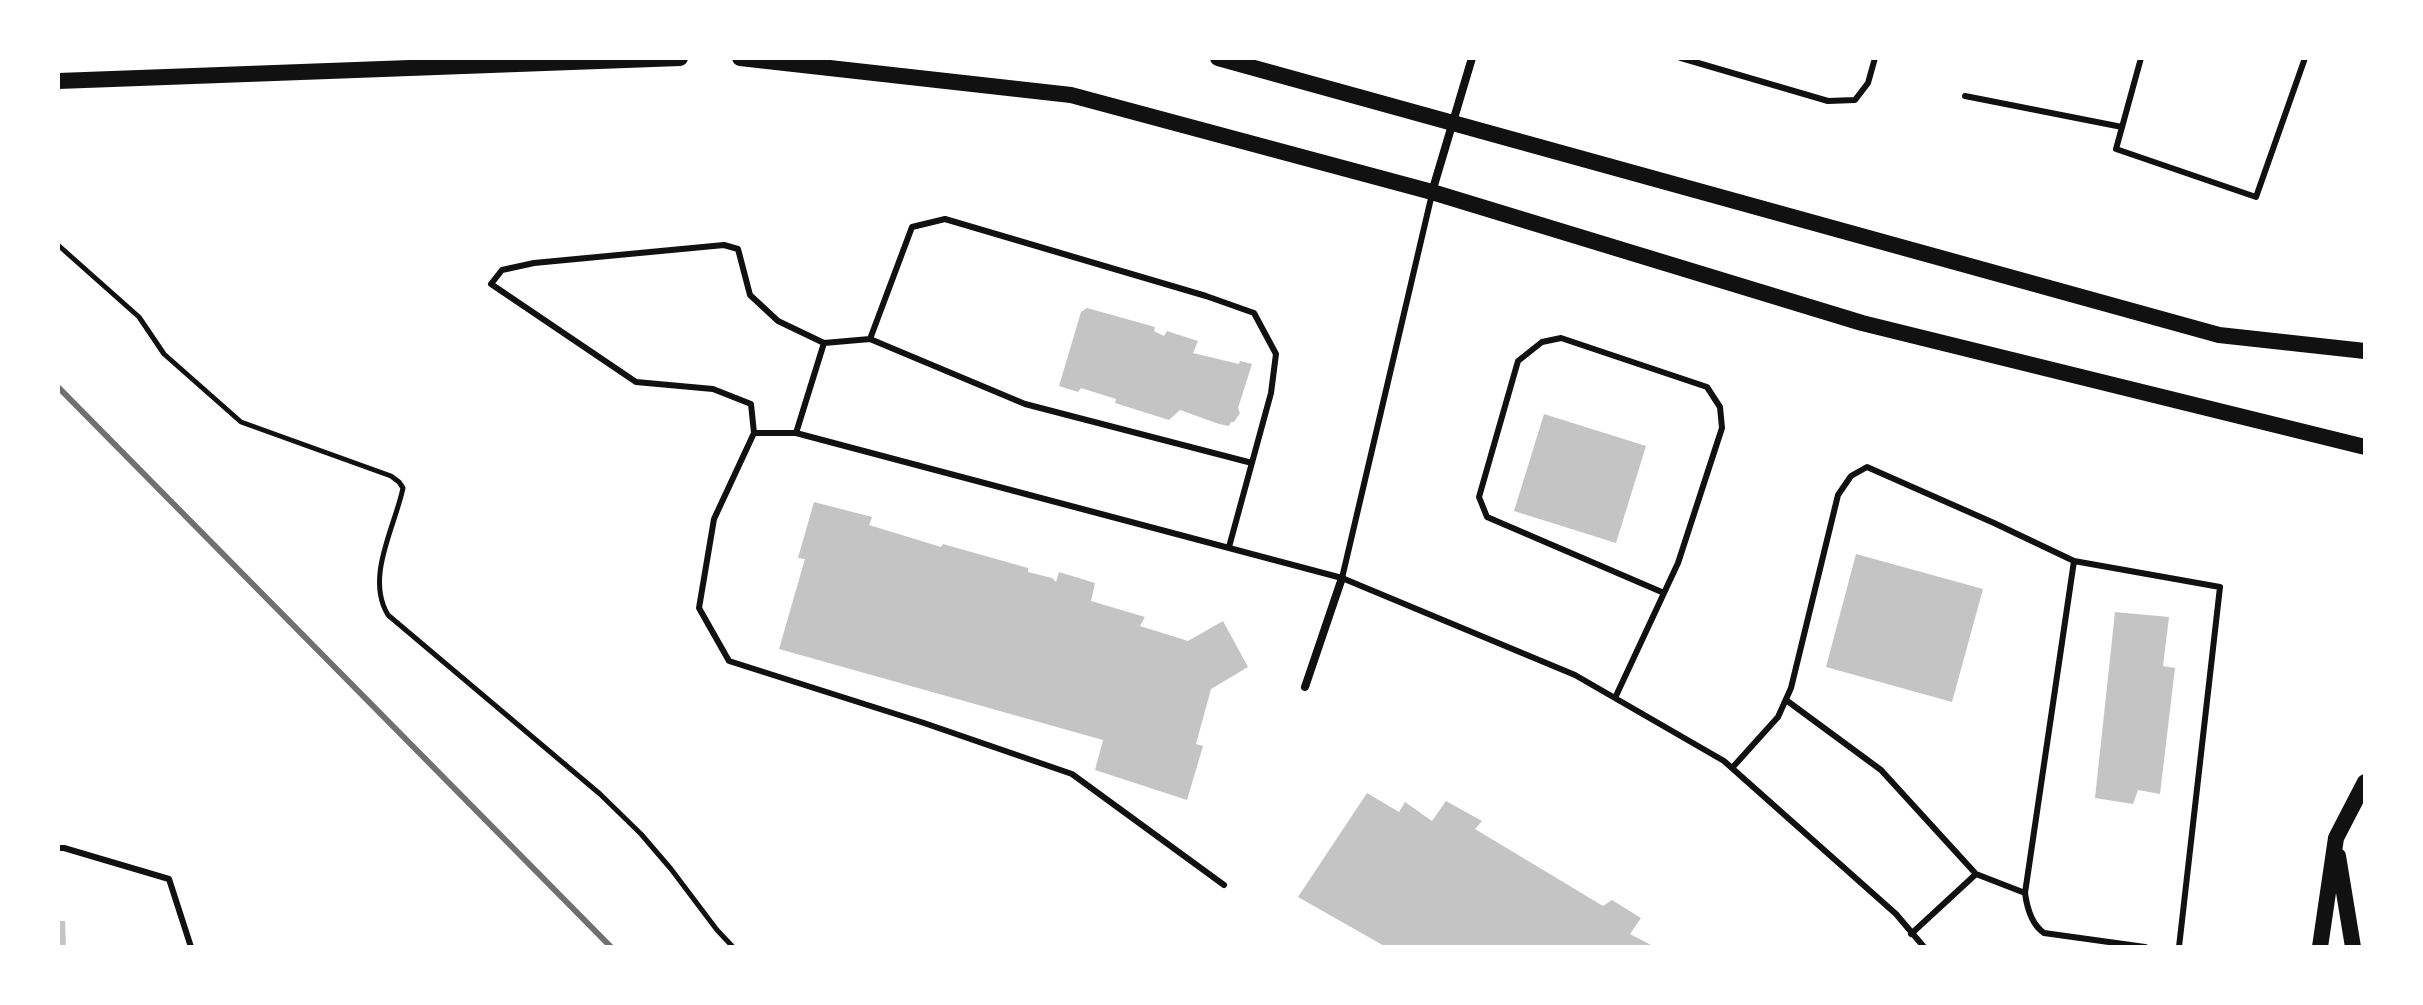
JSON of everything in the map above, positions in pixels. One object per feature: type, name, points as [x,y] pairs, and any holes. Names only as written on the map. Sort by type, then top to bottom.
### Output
[{"type":"main road","points":[[58,81],[680,58]]},
{"type":"main road","points":[[740,58],[1071,95],[1432,192],[1862,323],[2365,447]]},
{"type":"main road","points":[[1218,58],[2219,335],[2365,351]]},
{"type":"main road","points":[[2320,947],[2336,838],[2365,782]]},
{"type":"main road","points":[[2336,838],[2353,947]]},
{"type":"street","points":[[1432,192],[1472,58]]},
{"type":"street","points":[[1305,687],[1342,578]]},
{"type":"lane","points":[[1681,58],[1828,101],[1855,100],[1868,83],[1875,58]]},
{"type":"lane","points":[[2141,58],[2116,149],[2256,197],[2305,58]]},
{"type":"lane","points":[[1965,96],[2122,127]]},
{"type":"lane","points":[[1342,578],[1432,192]]},
{"type":"lane","points":[[870,339],[912,227],[945,219],[1254,313],[1276,354],[1271,393],[1229,547]]},
{"type":"lane","points":[[1224,885],[1072,774],[729,661],[699,608],[714,519],[754,433],[751,404],[713,389],[636,382],[491,284],[502,270],[534,263],[724,245],[738,249],[750,295],[778,321],[824,343],[870,339],[1025,404],[1252,463]]},
{"type":"lane","points":[[1615,698],[1664,593],[1678,563],[1722,428],[1720,407],[1707,387],[1561,338],[1542,342],[1518,361],[1479,497],[1487,517],[1664,593]]},
{"type":"lane","points":[[796,433],[824,343]]},
{"type":"lane","points":[[754,433],[796,433],[1342,578],[1575,675],[1724,761],[1896,914],[1924,947]]},
{"type":"lane","points":[[1732,768],[1778,717],[1786,700],[1838,495],[1851,476],[1867,467],[2074,561],[2220,587],[2179,947]]},
{"type":"lane","points":[[2074,561],[2025,893],[2032,921],[2044,933],[2145,947]]},
{"type":"lane","points":[[1786,700],[1881,770],[1976,874],[2025,893]]},
{"type":"lane","points":[[58,848],[169,879],[191,947]]},
{"type":"lane","points":[[1911,934],[1976,874]]},
{"type":"path","points":[[58,245],[139,317],[164,354],[241,422],[399,482],[403,488],[380,578],[382,605],[388,615],[600,794],[671,869],[733,947]]},
{"type":"building","points":[[1087,308],[1155,327],[1154,331],[1164,336],[1167,331],[1198,341],[1193,353],[1252,364],[1238,408],[1240,413],[1234,422],[1229,426],[1219,424],[1180,410],[1169,420],[1115,403],[1116,399],[1081,388],[1078,392],[1059,386],[1081,312]]},
{"type":"building","points":[[1544,414],[1646,446],[1616,543],[1514,511]]},
{"type":"building","points":[[814,502],[872,517],[869,525],[941,547],[943,544],[1028,568],[1028,572],[1052,578],[1056,582],[1059,572],[1095,583],[1091,601],[1145,617],[1140,626],[1188,641],[1223,621],[1248,667],[1211,689],[1196,744],[1203,746],[1187,800],[1095,770],[1103,740],[779,649],[805,559],[798,558]]},
{"type":"building","points":[[1856,554],[1983,589],[1952,702],[1826,667]]},
{"type":"building","points":[[2115,612],[2169,617],[2163,666],[2175,668],[2160,794],[2138,790],[2133,804],[2095,798]]},
{"type":"building","points":[[1367,793],[1399,812],[1405,802],[1432,821],[1446,801],[1482,821],[1475,829],[1603,906],[1612,900],[1641,918],[1630,934],[1655,947],[1386,947],[1298,897]]},
{"type":"building","points":[[58,921],[65,921],[66,947],[58,947]]},
{"type":"railway","points":[[58,387],[611,947]]}]
